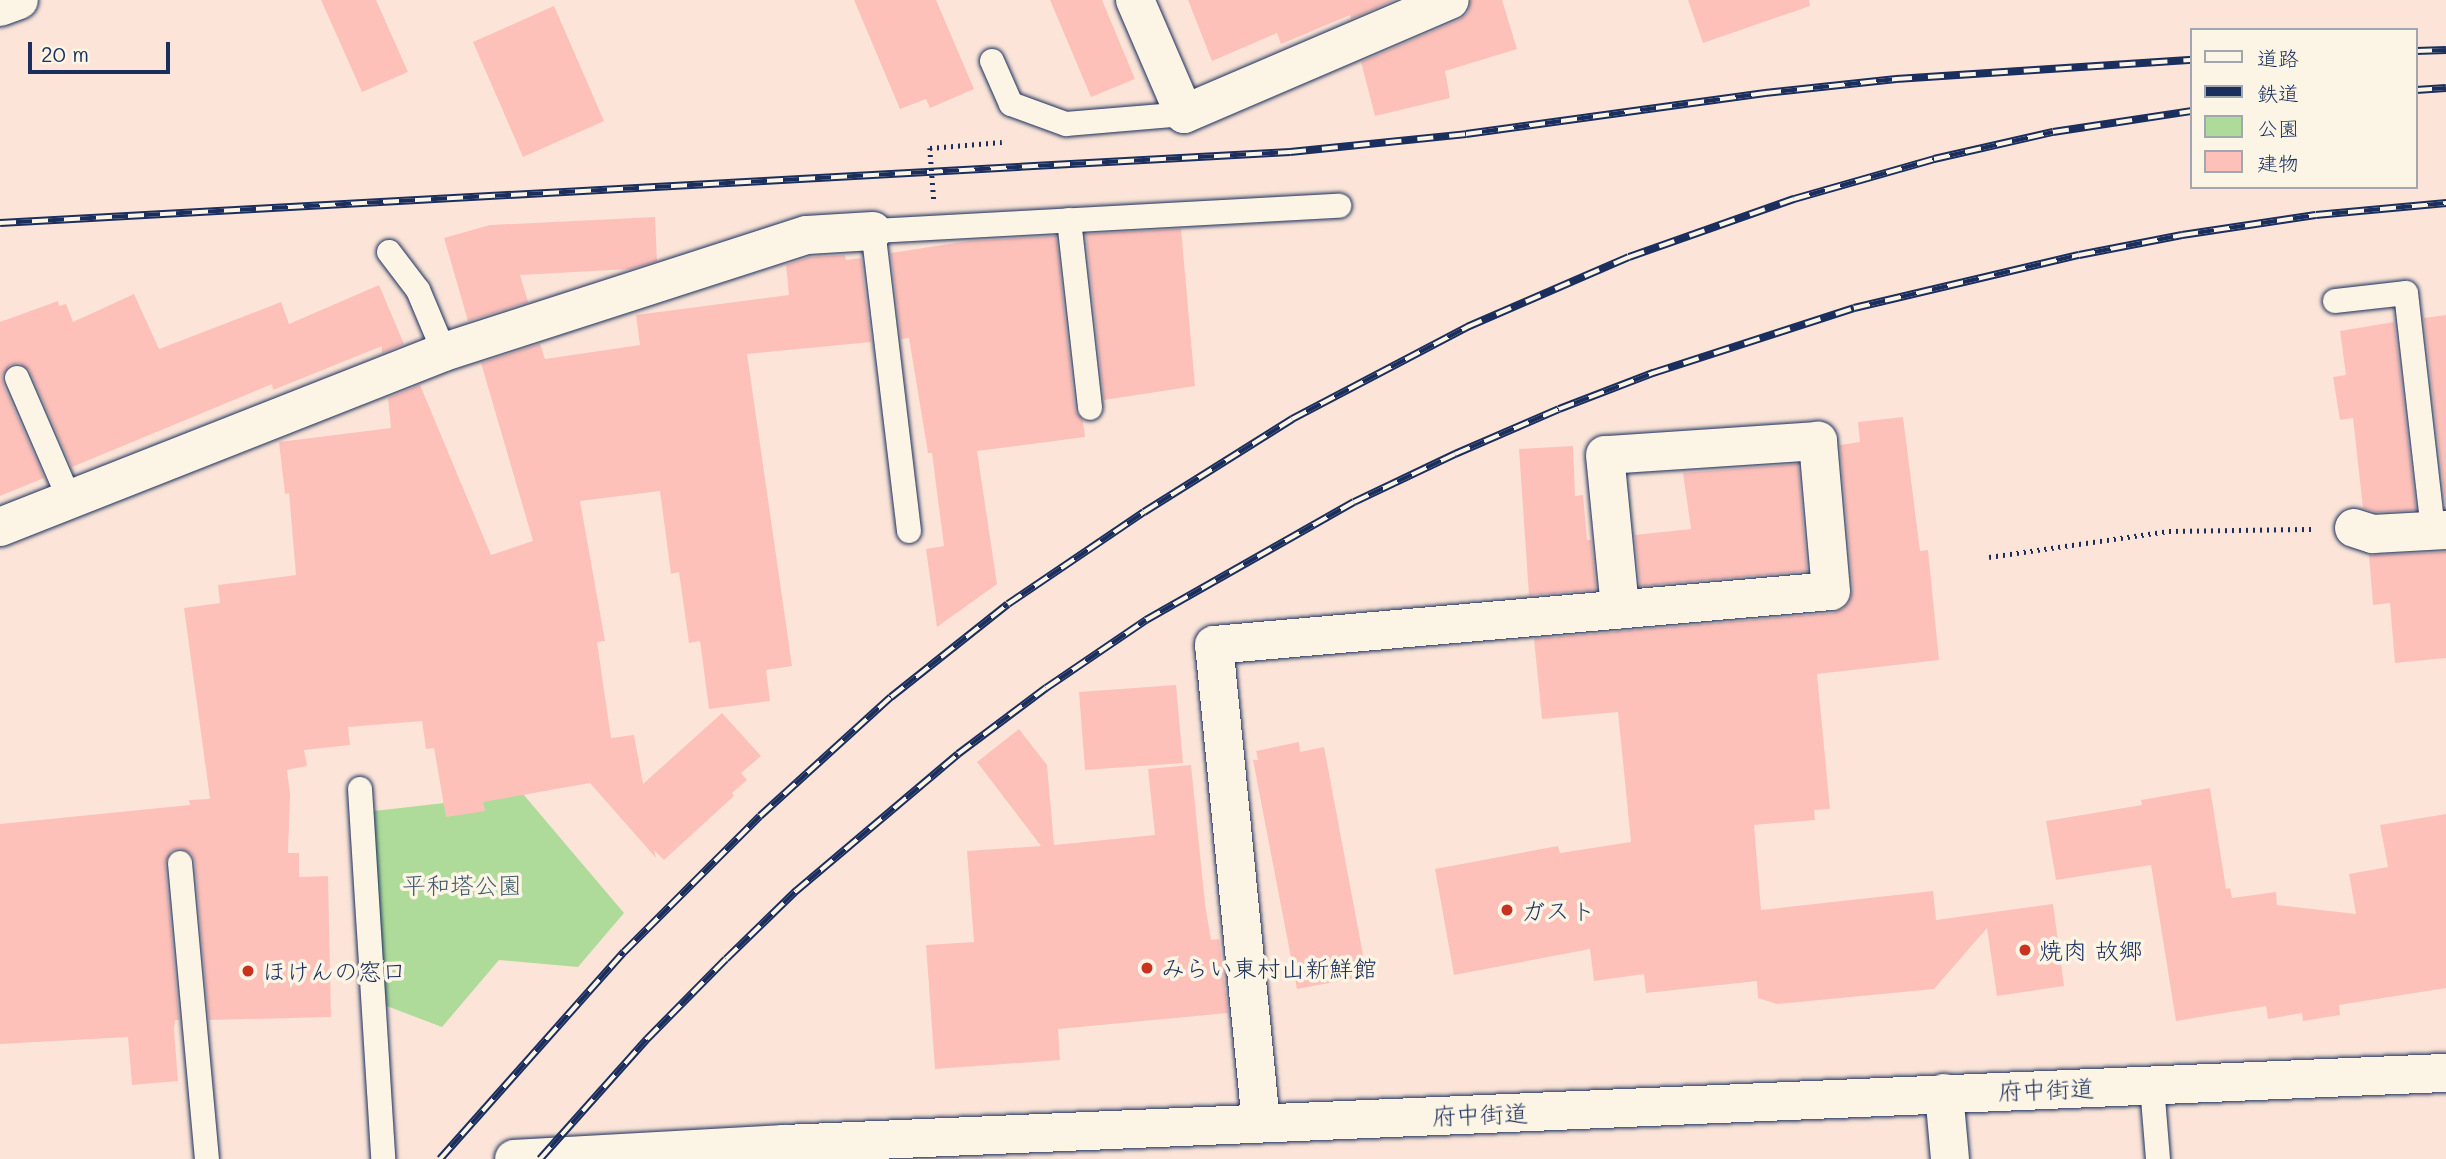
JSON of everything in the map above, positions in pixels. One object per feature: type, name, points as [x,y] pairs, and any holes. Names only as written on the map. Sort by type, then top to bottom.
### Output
[{"type":"street","points":[[0,7],[19,0]]},
{"type":"street","points":[[1135,0],[1184,114],[1450,0]]},
{"type":"street","points":[[0,527],[444,352],[807,235],[873,230]]},
{"type":"street","points":[[1261,1123],[1214,645],[1831,591],[1818,441],[1605,455],[1620,609]]},
{"type":"street","points":[[2354,528],[2373,534],[2439,530]]},
{"type":"street","name":"府中街道","points":[[514,1159],[1261,1123],[2446,1073]]},
{"type":"street","points":[[1944,1093],[1950,1159]]},
{"type":"lane","points":[[992,61],[1012,104],[1066,124],[1184,114]]},
{"type":"lane","points":[[909,531],[873,230],[1339,206]]},
{"type":"lane","points":[[1069,220],[1090,408]]},
{"type":"lane","points":[[389,252],[418,290],[444,352]]},
{"type":"lane","points":[[2335,302],[2406,293],[2439,530]]},
{"type":"lane","points":[[17,378],[69,498]]},
{"type":"lane","points":[[360,789],[383,1159]]},
{"type":"lane","points":[[180,863],[207,1159]]},
{"type":"lane","points":[[2152,1086],[2158,1159]]},
{"type":"path","points":[[934,201],[930,148],[1006,142]]},
{"type":"path","points":[[1989,557],[2169,531],[2354,528]]},
{"type":"green space","name":"平和塔公園","points":[[523,794],[624,913],[578,967],[499,960],[442,1027],[384,1005],[374,811]]},
{"type":"building","points":[[321,0],[376,0],[408,72],[362,92]]},
{"type":"building","points":[[854,0],[936,0],[974,89],[930,108],[926,99],[900,109]]},
{"type":"building","points":[[1050,0],[1102,0],[1135,79],[1091,97]]},
{"type":"building","points":[[1188,0],[1394,0],[1351,19],[1350,15],[1281,44],[1277,33],[1212,61]]},
{"type":"building","points":[[1471,0],[1502,0],[1517,49],[1445,71],[1450,98],[1375,116],[1361,62],[1459,20],[1468,13]]},
{"type":"building","points":[[1688,0],[1809,0],[1810,6],[1703,43]]},
{"type":"building","points":[[554,6],[604,121],[523,157],[473,42]]},
{"type":"building","points":[[655,217],[657,261],[630,269],[520,275],[528,302],[468,321],[444,238],[490,225]]},
{"type":"building","points":[[1181,229],[1195,386],[1104,400],[1086,234]]},
{"type":"building","points":[[1056,236],[1075,410],[1083,421],[1085,437],[977,451],[997,584],[937,627],[926,549],[944,546],[932,453],[928,453],[909,338],[901,339],[891,253],[969,241]]},
{"type":"building","points":[[845,255],[846,260],[861,258],[871,342],[747,354],[792,666],[766,670],[770,701],[709,709],[700,641],[689,643],[679,572],[671,574],[660,491],[580,501],[605,641],[597,642],[611,738],[634,735],[643,784],[722,713],[761,756],[741,773],[747,780],[732,793],[734,796],[664,860],[654,850],[656,858],[590,783],[483,802],[485,811],[446,817],[434,748],[426,749],[422,721],[348,727],[350,745],[304,750],[307,766],[287,770],[290,794],[288,853],[299,853],[299,877],[328,876],[331,1017],[209,1020],[195,862],[192,854],[179,848],[171,851],[165,864],[179,1020],[175,1020],[174,1030],[178,1081],[132,1085],[128,1037],[0,1044],[0,824],[190,805],[189,800],[210,799],[184,608],[220,603],[218,585],[296,575],[289,493],[285,494],[279,442],[391,428],[388,398],[420,385],[491,555],[533,541],[481,363],[540,344],[545,359],[640,345],[636,315],[789,295],[786,265],[810,257]]},
{"type":"building","points":[[379,285],[404,344],[382,353],[382,346],[273,390],[272,384],[72,467],[30,371],[19,363],[10,365],[2,376],[3,384],[44,478],[0,496],[0,322],[58,301],[59,306],[66,304],[73,322],[134,294],[159,349],[281,302],[289,324]]},
{"type":"building","points":[[2446,315],[2446,508],[2424,318]]},
{"type":"building","points":[[2394,322],[2416,510],[2376,512],[2363,508],[2353,418],[2340,420],[2333,377],[2346,375],[2340,331]]},
{"type":"building","points":[[1903,417],[1920,551],[1928,550],[1939,660],[1817,674],[1830,809],[1814,810],[1815,820],[1754,825],[1761,910],[1933,891],[1936,920],[2053,904],[2064,986],[1997,996],[1987,928],[1934,989],[1777,1004],[1758,998],[1757,981],[1646,993],[1644,974],[1594,981],[1590,949],[1454,975],[1435,869],[1558,846],[1560,853],[1631,842],[1618,712],[1542,719],[1534,639],[1833,613],[1843,609],[1850,601],[1853,589],[1840,445],[1860,442],[1858,422]]},
{"type":"building","points":[[1573,446],[1575,496],[1583,495],[1587,540],[1591,540],[1596,590],[1529,595],[1519,449]]},
{"type":"building","points":[[1798,464],[1807,571],[1640,586],[1635,535],[1691,529],[1683,473]]},
{"type":"building","points":[[2446,552],[2446,658],[2395,663],[2390,603],[2373,605],[2369,555]]},
{"type":"building","points":[[1176,685],[1183,763],[1085,770],[1079,692]]},
{"type":"building","points":[[1019,729],[1047,765],[1054,845],[1155,835],[1148,769],[1191,765],[1205,904],[1211,940],[1219,939],[1228,1013],[1058,1029],[1060,1060],[935,1069],[926,945],[974,942],[967,851],[1041,846],[977,762]]},
{"type":"building","points":[[1299,742],[1300,752],[1324,747],[1367,976],[1297,989],[1253,760],[1258,760],[1256,751]]},
{"type":"building","points":[[2210,788],[2226,889],[2230,888],[2232,898],[2276,892],[2277,905],[2356,914],[2349,874],[2388,867],[2380,825],[2446,814],[2446,988],[2339,1005],[2340,1015],[2303,1021],[2302,1013],[2268,1019],[2266,1006],[2176,1021],[2151,865],[2056,880],[2046,821],[2142,805],[2141,800]]},
{"type":"railway","points":[[2418,51],[2446,50]]},
{"type":"railway","points":[[0,223],[1290,152],[1466,134],[1765,93],[1896,79],[2190,60]]},
{"type":"railway","points":[[2418,90],[2446,88]]},
{"type":"railway","points":[[440,1159],[624,952],[760,816],[891,697],[1008,604],[1144,512],[1292,419],[1467,327],[1629,257],[1794,199],[1934,159],[2053,132],[2190,111]]},
{"type":"railway","points":[[540,1159],[647,1039],[796,891],[958,754],[1046,688],[1146,620],[1354,502],[1559,409],[1653,373],[1854,308],[2079,255],[2182,235],[2316,215],[2446,203]]},
{"type":"place","name":"ガスト","points":[[1507,910]]},
{"type":"place","name":"焼肉 故郷","points":[[2025,950]]},
{"type":"place","name":"みらい東村山新鮮館","points":[[1147,968]]},
{"type":"place","name":"ほけんの窓口","points":[[248,971]]}]
